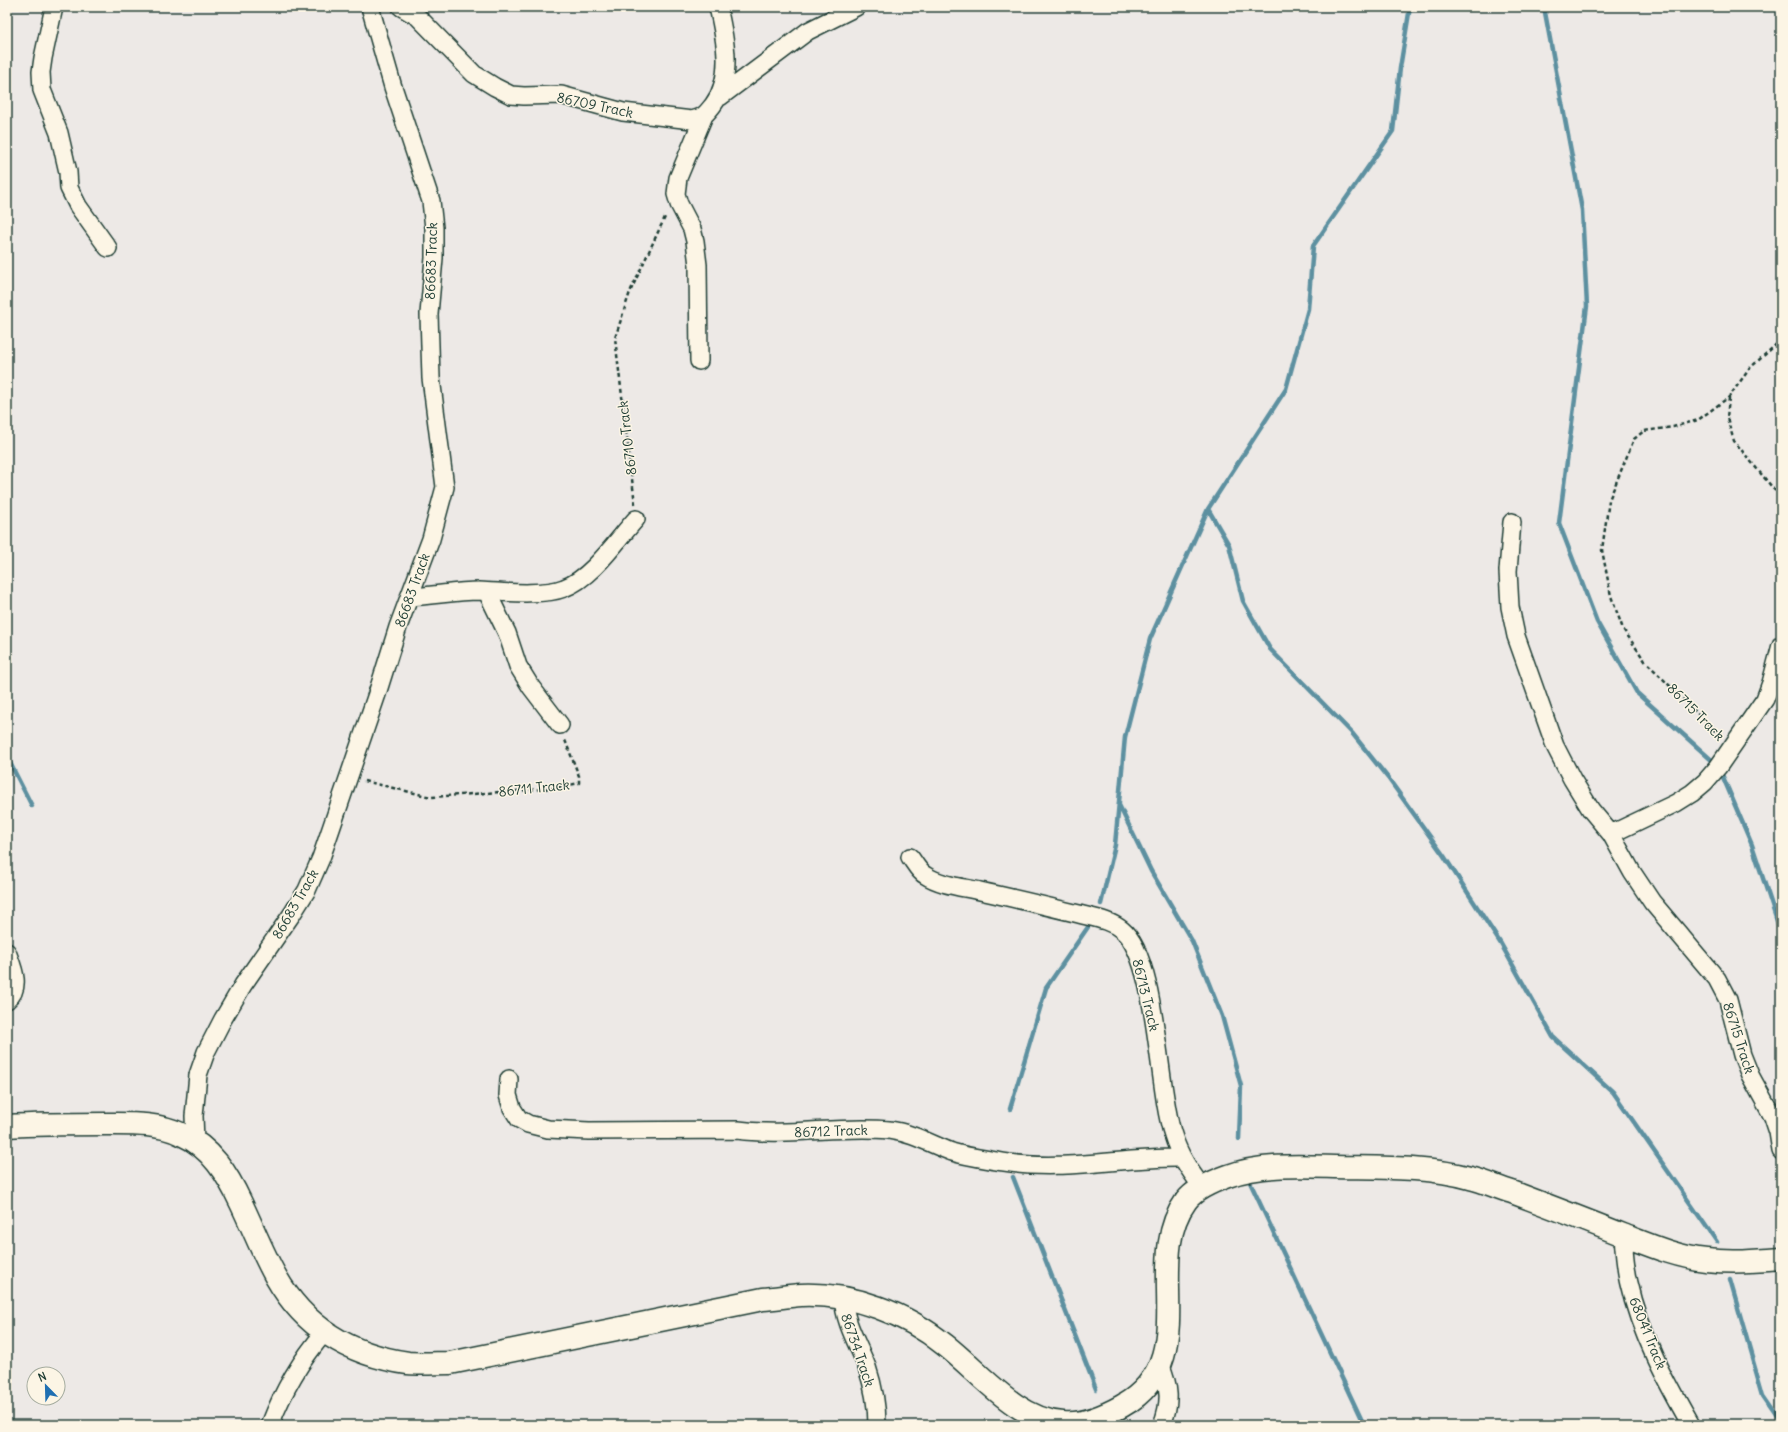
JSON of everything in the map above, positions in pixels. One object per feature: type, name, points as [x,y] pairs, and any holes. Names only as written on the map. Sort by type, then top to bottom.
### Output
[{"type":"street","points":[[54,7],[43,58],[42,90],[59,133],[68,172],[69,188],[78,206],[108,248]]},
{"type":"street","name":"86683 Track","points":[[195,1141],[194,1116],[198,1075],[206,1052],[222,1019],[243,985],[307,890],[321,858],[409,597],[431,540],[445,487],[431,378],[429,314],[434,258],[434,228],[431,201],[393,87],[370,7]]},
{"type":"street","name":"86709 Track","points":[[401,7],[418,17],[474,74],[495,87],[511,94],[524,96],[561,95],[623,112],[692,120],[703,118]]},
{"type":"street","points":[[718,7],[727,63],[725,82],[718,99]]},
{"type":"street","points":[[699,361],[698,265],[695,241],[692,229],[679,204],[676,194],[678,178],[703,118],[718,99],[808,31],[856,7]]},
{"type":"street","points":[[409,597],[487,592],[534,593],[564,588],[580,579],[593,568],[636,519]]},
{"type":"street","points":[[1512,522],[1508,571],[1510,607],[1516,636],[1555,746],[1572,779],[1591,810],[1611,834]]},
{"type":"street","points":[[487,592],[507,633],[518,666],[531,687],[560,724]]},
{"type":"street","points":[[1731,746],[1765,699],[1779,652]]},
{"type":"street","name":"86715 Track","points":[[1731,746],[1718,767],[1705,782],[1692,793],[1657,813],[1611,834],[1632,872],[1652,902],[1717,979],[1728,1000],[1742,1055],[1750,1075],[1773,1117],[1778,1132],[1781,1151]]},
{"type":"street","name":"86713 Track","points":[[910,857],[924,875],[943,883],[1048,906],[1108,922],[1122,930],[1132,943],[1140,962],[1150,998],[1166,1110],[1172,1135],[1181,1158],[1202,1188]]},
{"type":"street","points":[[7,952],[14,971],[16,987],[12,996],[7,1000]]},
{"type":"street","name":"86712 Track","points":[[509,1079],[508,1095],[512,1108],[519,1119],[528,1124],[548,1129],[738,1130],[758,1133],[888,1130],[910,1134],[954,1152],[1003,1162],[1042,1166],[1078,1165],[1149,1158],[1181,1158]]},
{"type":"street","points":[[7,1126],[54,1123],[150,1125],[181,1133],[195,1141],[213,1157],[230,1181],[276,1278],[300,1310],[324,1333],[375,1357],[409,1363],[450,1363],[763,1299],[803,1295],[843,1298],[868,1304],[920,1327],[944,1344],[1017,1406],[1051,1423],[1089,1421],[1113,1412],[1134,1400],[1148,1384],[1160,1364],[1168,1334],[1170,1246],[1175,1221],[1187,1200],[1202,1188],[1230,1175],[1259,1169],[1298,1166],[1426,1171],[1470,1178],[1670,1252],[1706,1260],[1735,1262],[1781,1260]]},
{"type":"street","name":"68041 Track","points":[[1623,1235],[1629,1282],[1637,1312],[1654,1354],[1691,1425]]},
{"type":"street","name":"86734 Track","points":[[843,1298],[846,1320],[867,1368],[873,1388],[877,1425]]},
{"type":"street","points":[[270,1425],[281,1398],[293,1375],[307,1353],[324,1333]]},
{"type":"street","points":[[1160,1364],[1167,1379],[1169,1395],[1166,1415],[1162,1425]]},
{"type":"path","name":"86710 Track","points":[[636,519],[615,338],[630,292],[676,194]]},
{"type":"path","name":"86715 Track","points":[[1731,746],[1645,660],[1623,629],[1611,596],[1602,550],[1609,500],[1634,440],[1644,431],[1673,427],[1698,420],[1729,397],[1750,368],[1781,340]]},
{"type":"path","points":[[1729,397],[1727,418],[1734,441],[1781,498]]},
{"type":"path","name":"86711 Track","points":[[349,778],[431,797],[572,786],[579,782],[579,776],[560,724]]},
{"type":"waterway","points":[[1101,904],[1115,845],[1125,737],[1150,639],[1208,509],[1286,389],[1308,309],[1313,246],[1393,131],[1400,68],[1410,7]]},
{"type":"waterway","points":[[1544,7],[1582,210],[1587,306],[1559,523],[1597,622],[1637,693],[1716,764]]},
{"type":"waterway","points":[[1208,509],[1229,545],[1243,601],[1270,649],[1352,733],[1388,778],[1444,856],[1501,944],[1553,1037],[1613,1092],[1717,1242]]},
{"type":"waterway","points":[[7,757],[32,806]]},
{"type":"waterway","points":[[1720,770],[1752,845],[1781,933]]},
{"type":"waterway","points":[[1119,805],[1151,871],[1192,941],[1222,1016],[1241,1086],[1239,1139]]},
{"type":"waterway","points":[[1010,1109],[1046,988],[1088,927]]},
{"type":"waterway","points":[[1013,1177],[1096,1389]]},
{"type":"waterway","points":[[1249,1180],[1364,1425]]},
{"type":"waterway","points":[[1730,1280],[1763,1395],[1781,1421]]}]
